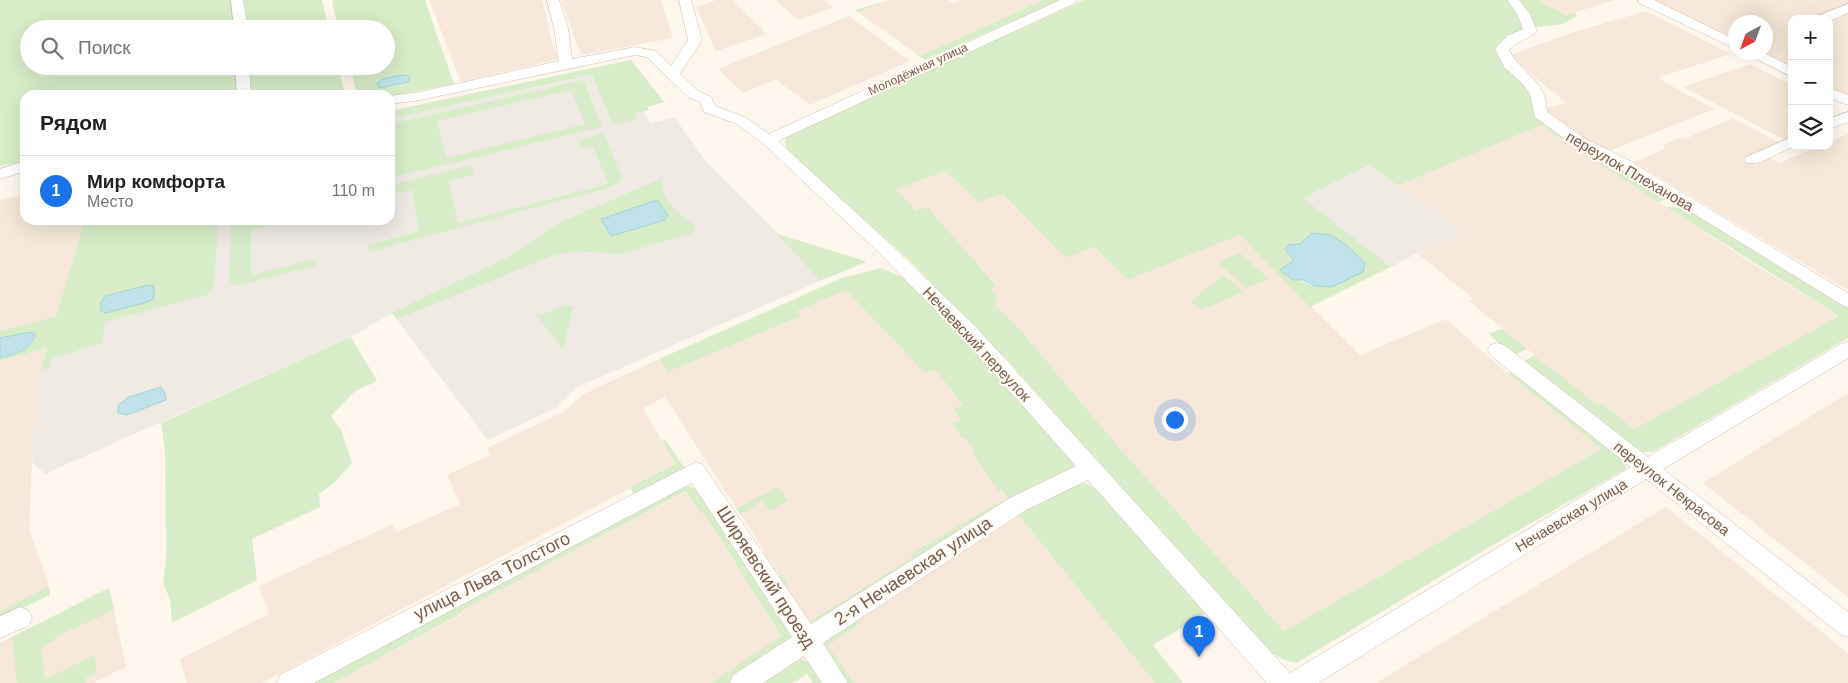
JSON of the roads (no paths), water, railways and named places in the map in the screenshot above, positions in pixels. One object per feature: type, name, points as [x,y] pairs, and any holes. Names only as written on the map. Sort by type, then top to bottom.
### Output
[{"type":"street","points":[[237,0],[239,20]]},
{"type":"street","points":[[553,0],[561,28],[566,64]]},
{"type":"street","points":[[672,75],[695,40],[685,0]]},
{"type":"street","name":"Молодёжная улица","points":[[768,140],[1070,0]]},
{"type":"street","name":"переулок Плеханова","points":[[1513,0],[1523,14],[1530,31],[1512,39],[1502,49],[1509,64],[1527,80],[1537,94],[1540,114],[1563,133],[1592,150],[1624,164],[1848,301]]},
{"type":"street","points":[[1644,0],[1728,41]]},
{"type":"street","points":[[1831,15],[1848,8]]},
{"type":"street","points":[[395,99],[420,96],[635,51]]},
{"type":"street","name":"Нечаевский переулок","points":[[635,51],[651,54],[693,94],[706,100],[710,109],[740,120],[768,140],[884,248],[968,331],[1283,683]]},
{"type":"street","points":[[1766,60],[1788,71]]},
{"type":"street","points":[[243,75],[244,90]]},
{"type":"street","points":[[1833,94],[1848,101]]},
{"type":"street","points":[[1833,123],[1848,116]]},
{"type":"street","points":[[1752,160],[1788,144]]},
{"type":"street","points":[[0,174],[20,168]]},
{"type":"street","name":"переулок Некрасова","points":[[1497,350],[1848,626]]},
{"type":"street","name":"Нечаевская улица","points":[[1296,683],[1647,468],[1848,350]]},
{"type":"street","name":"2-я Нечаевская улица","points":[[742,683],[1018,504],[1090,469]]},
{"type":"street","name":"Ширяевский проезд","points":[[696,471],[836,683]]},
{"type":"street","name":"улица Льва Толстого","points":[[289,683],[696,471]]},
{"type":"water","points":[[401,75],[408,76],[410,79],[408,82],[379,88],[377,83],[383,79]]},
{"type":"water","points":[[657,200],[668,215],[665,220],[611,236],[601,219]]},
{"type":"water","points":[[1312,233],[1331,235],[1349,247],[1365,263],[1363,272],[1332,287],[1315,286],[1303,280],[1293,280],[1280,270],[1294,260],[1285,249],[1288,245],[1300,244]]},
{"type":"water","points":[[149,285],[154,286],[154,298],[148,302],[106,313],[101,311],[101,302],[105,296]]},
{"type":"water","points":[[31,332],[35,334],[33,340],[26,348],[0,358],[0,338]]},
{"type":"water","points":[[161,387],[165,393],[166,400],[127,415],[118,413],[118,405],[129,397]]},
{"type":"place","name":"Мир комфорта","points":[[1199,657]]}]
